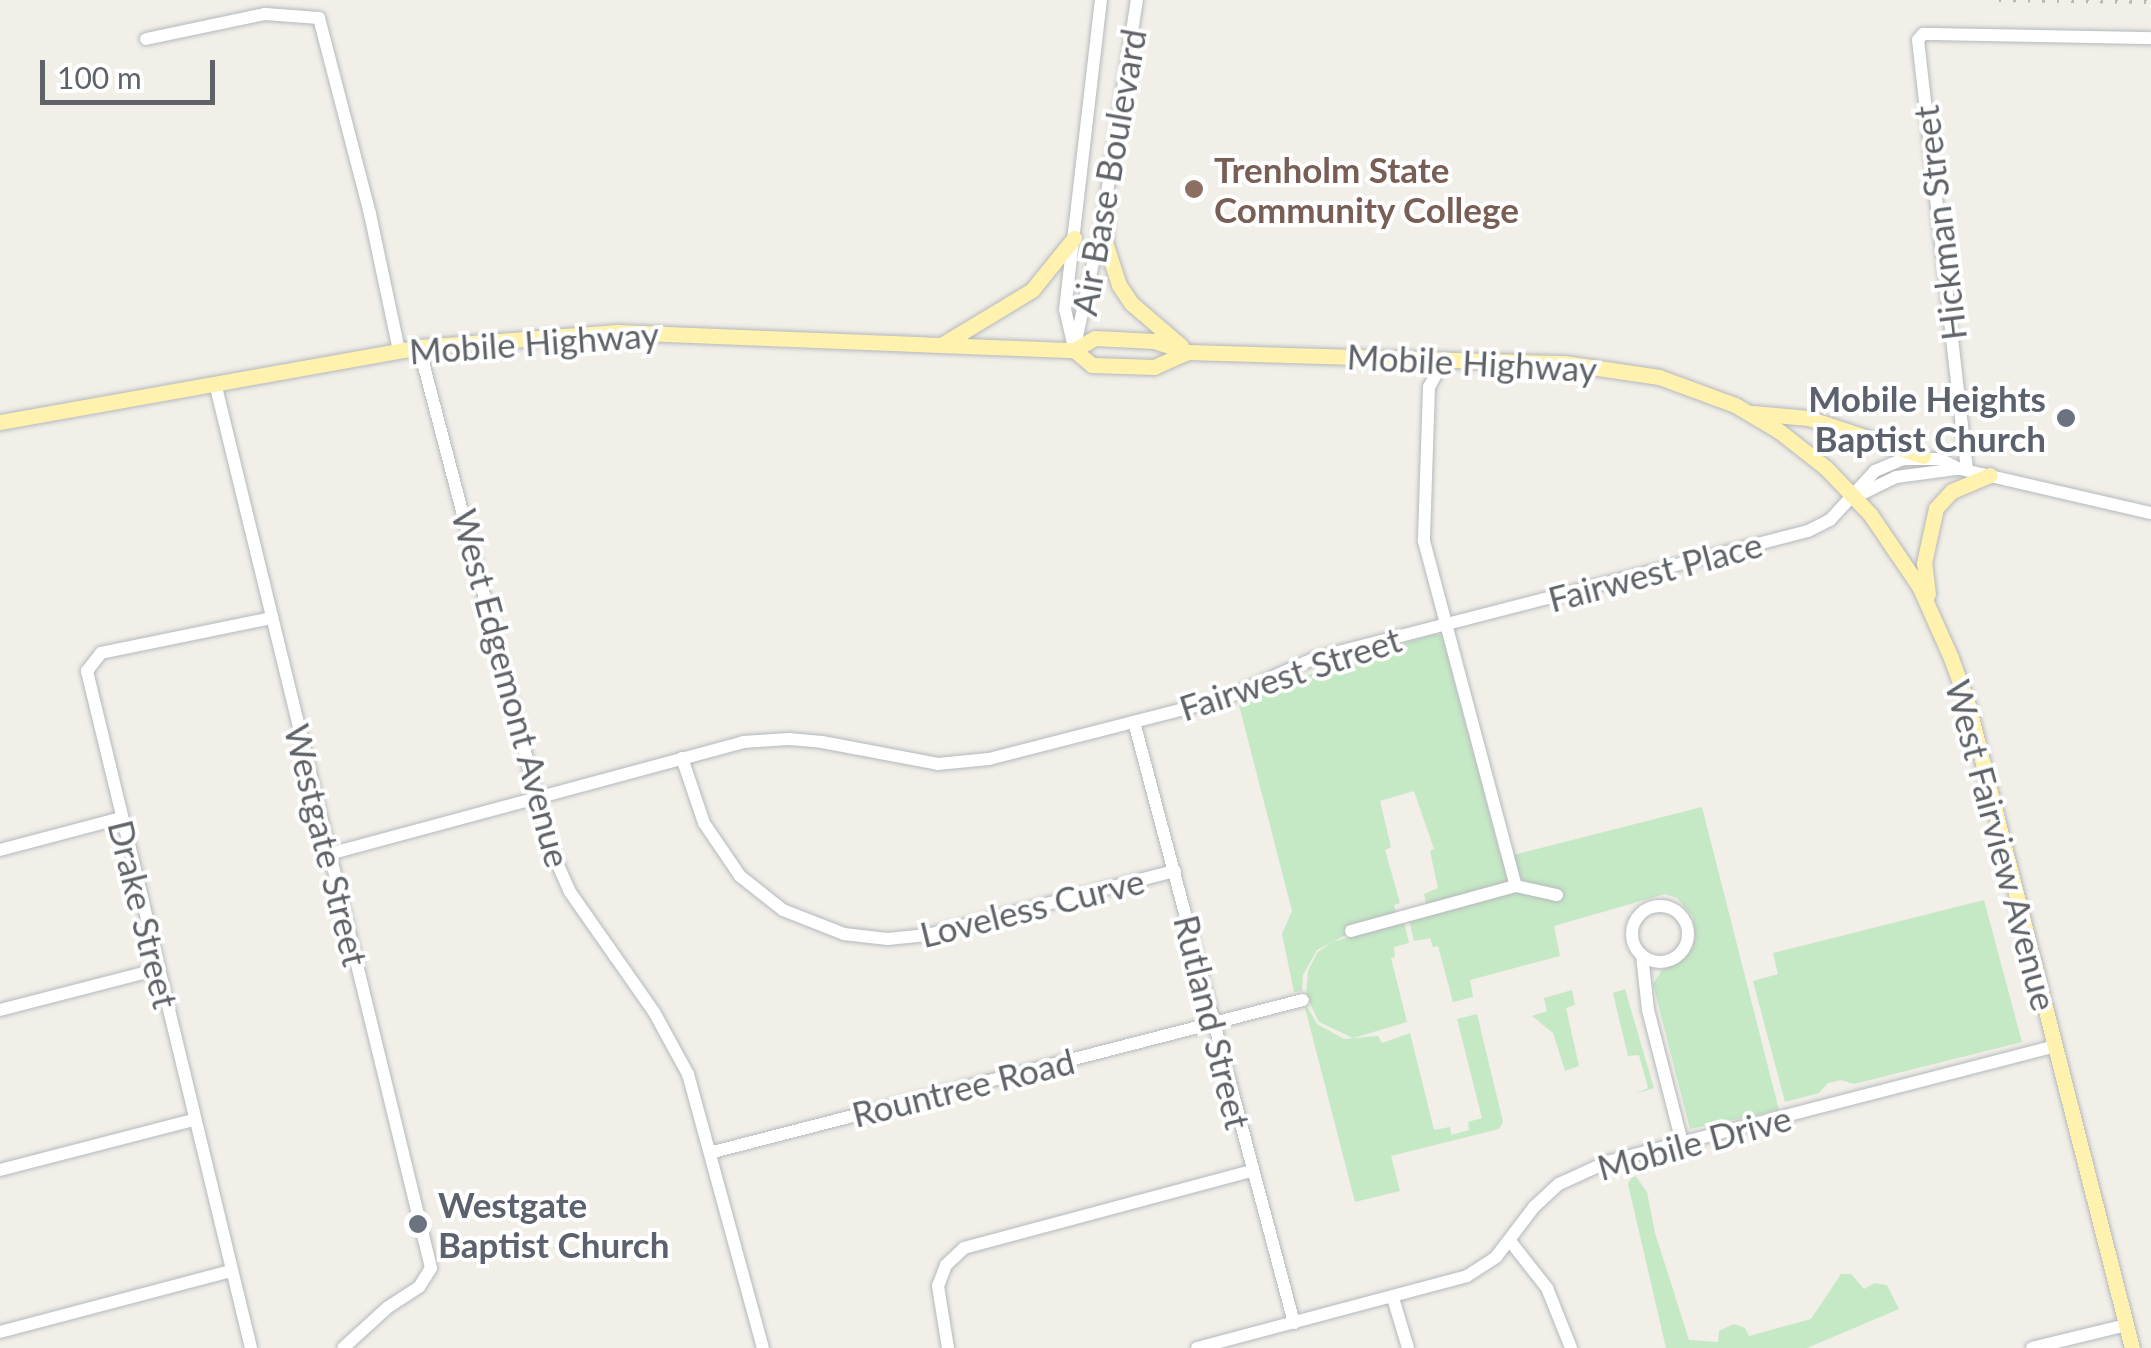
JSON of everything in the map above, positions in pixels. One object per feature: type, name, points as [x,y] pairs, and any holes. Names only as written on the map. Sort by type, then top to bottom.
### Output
[{"type":"main road","points":[[1106,198],[1106,242],[1119,285],[1131,303],[1188,352]]},
{"type":"main road","points":[[942,345],[1032,290],[1074,238]]},
{"type":"main road","name":"Mobile Highway","points":[[0,422],[418,347],[617,332],[1074,350],[1096,338],[1154,341],[1188,352],[1564,363],[1629,371],[1700,390],[1749,412]]},
{"type":"main road","name":"Mobile Highway","points":[[1074,350],[1092,365],[1154,367],[1188,352]]},
{"type":"main road","points":[[1749,412],[1808,418],[1923,456]]},
{"type":"main road","name":"West Fairview Avenue","points":[[1749,412],[1816,460],[1854,497],[1902,557],[1930,608],[1968,705],[2132,1348]]},
{"type":"main road","points":[[1930,608],[1924,564],[1930,520],[1952,491],[1990,476]]},
{"type":"street","name":"Air Base Boulevard","points":[[1074,350],[1065,310],[1101,0]]},
{"type":"street","name":"Air Base Boulevard","points":[[1074,350],[1088,305],[1137,0]]},
{"type":"street","points":[[146,39],[265,14],[319,18],[399,350]]},
{"type":"street","name":"Hickman Street","points":[[1964,469],[1920,36],[2151,38]]},
{"type":"street","name":"West Edgemont Avenue","points":[[418,347],[550,847],[570,892],[678,1053],[712,1152],[763,1348]]},
{"type":"street","name":"Fairwest Street","points":[[1444,360],[1429,386],[1424,535],[1516,886]]},
{"type":"street","name":"Westgate Street","points":[[214,383],[431,1268],[424,1282],[343,1348]]},
{"type":"street","points":[[1854,497],[1876,470],[1923,456],[1990,476],[2151,513]]},
{"type":"street","points":[[1854,497],[1896,477],[1964,469]]},
{"type":"street","name":"Fairwest Place","points":[[1446,625],[1808,531],[1830,520],[1854,497]]},
{"type":"street","name":"Drake Street","points":[[250,1348],[87,679],[90,663],[101,653],[272,618]]},
{"type":"street","name":"Fairwest Street","points":[[330,854],[743,742],[788,738],[918,762],[960,764],[1226,698],[1314,658],[1446,625]]},
{"type":"street","name":"Rutland Street","points":[[1134,722],[1294,1323]]},
{"type":"street","name":"Loveless Curve","points":[[682,758],[704,823],[740,876],[784,910],[844,934],[888,939],[928,936],[1174,871]]},
{"type":"street","points":[[0,850],[121,818]]},
{"type":"street","points":[[1351,931],[1516,886],[1557,895]]},
{"type":"street","points":[[1642,955],[1664,962],[1684,950],[1688,927],[1674,908],[1651,907],[1641,913],[1632,934],[1642,955],[1648,1010],[1682,1142]]},
{"type":"street","points":[[0,1010],[158,969]]},
{"type":"street","name":"Rountree Road","points":[[712,1152],[1303,1000]]},
{"type":"street","name":"Mobile Drive","points":[[1197,1348],[1468,1276],[1496,1257],[1542,1198],[1574,1176],[1607,1162],[2055,1046]]},
{"type":"street","points":[[0,1170],[194,1120]]},
{"type":"street","points":[[948,1348],[938,1286],[946,1264],[964,1248],[1252,1171]]},
{"type":"street","points":[[1510,1241],[1547,1288],[1571,1348]]},
{"type":"street","points":[[0,1332],[232,1271]]},
{"type":"street","points":[[1393,1298],[1408,1348]]},
{"type":"street","points":[[2032,1348],[2126,1325]]},
{"type":"green space","points":[[1435,634],[1442,636],[1501,858],[1702,807],[1779,1110],[1690,1129],[1653,984],[1662,970],[1686,957],[1695,940],[1693,917],[1677,898],[1665,894],[1554,926],[1560,956],[1470,980],[1473,997],[1453,1002],[1438,946],[1433,947],[1430,938],[1414,941],[1407,911],[1427,907],[1424,894],[1438,888],[1430,851],[1434,849],[1414,791],[1380,801],[1391,847],[1385,850],[1400,903],[1394,905],[1396,913],[1345,926],[1346,935],[1317,950],[1303,975],[1302,991],[1294,992],[1282,934],[1292,911],[1239,705],[1334,664]]},
{"type":"green space","points":[[1984,900],[2022,1042],[1854,1084],[1841,1080],[1828,1083],[1819,1093],[1785,1102],[1753,981],[1778,974],[1773,953]]},
{"type":"green space","points":[[1404,922],[1409,943],[1394,947],[1395,957],[1391,958],[1407,1022],[1353,1038],[1319,1022],[1306,995],[1308,971],[1317,953],[1332,942]]},
{"type":"green space","points":[[1625,989],[1654,1088],[1635,1094],[1648,1088],[1639,1055],[1628,1056],[1613,993]]},
{"type":"green space","points":[[1572,990],[1575,1005],[1566,1008],[1579,1066],[1565,1071],[1553,1033],[1532,1016],[1547,1011],[1544,998]]},
{"type":"green space","points":[[1303,1000],[1317,1024],[1344,1039],[1378,1036],[1382,1043],[1410,1033],[1434,1130],[1450,1127],[1451,1135],[1469,1130],[1468,1122],[1482,1118],[1457,1019],[1477,1014],[1503,1122],[1499,1129],[1391,1156],[1400,1191],[1355,1202]]},
{"type":"green space","points":[[1634,1174],[1647,1192],[1655,1233],[1689,1340],[1718,1342],[1719,1331],[1734,1324],[1745,1328],[1749,1336],[1811,1319],[1841,1274],[1851,1274],[1864,1289],[1875,1283],[1887,1285],[1899,1309],[1807,1348],[1666,1348],[1628,1184]]},
{"type":"railway","points":[[1999,0],[2151,2]]},
{"type":"place","name":"Trenholm State Community College","points":[[1194,189]]},
{"type":"place","name":"Mobile Heights Baptist Church","points":[[2066,418]]},
{"type":"place","name":"Westgate Baptist Church","points":[[418,1224]]}]
